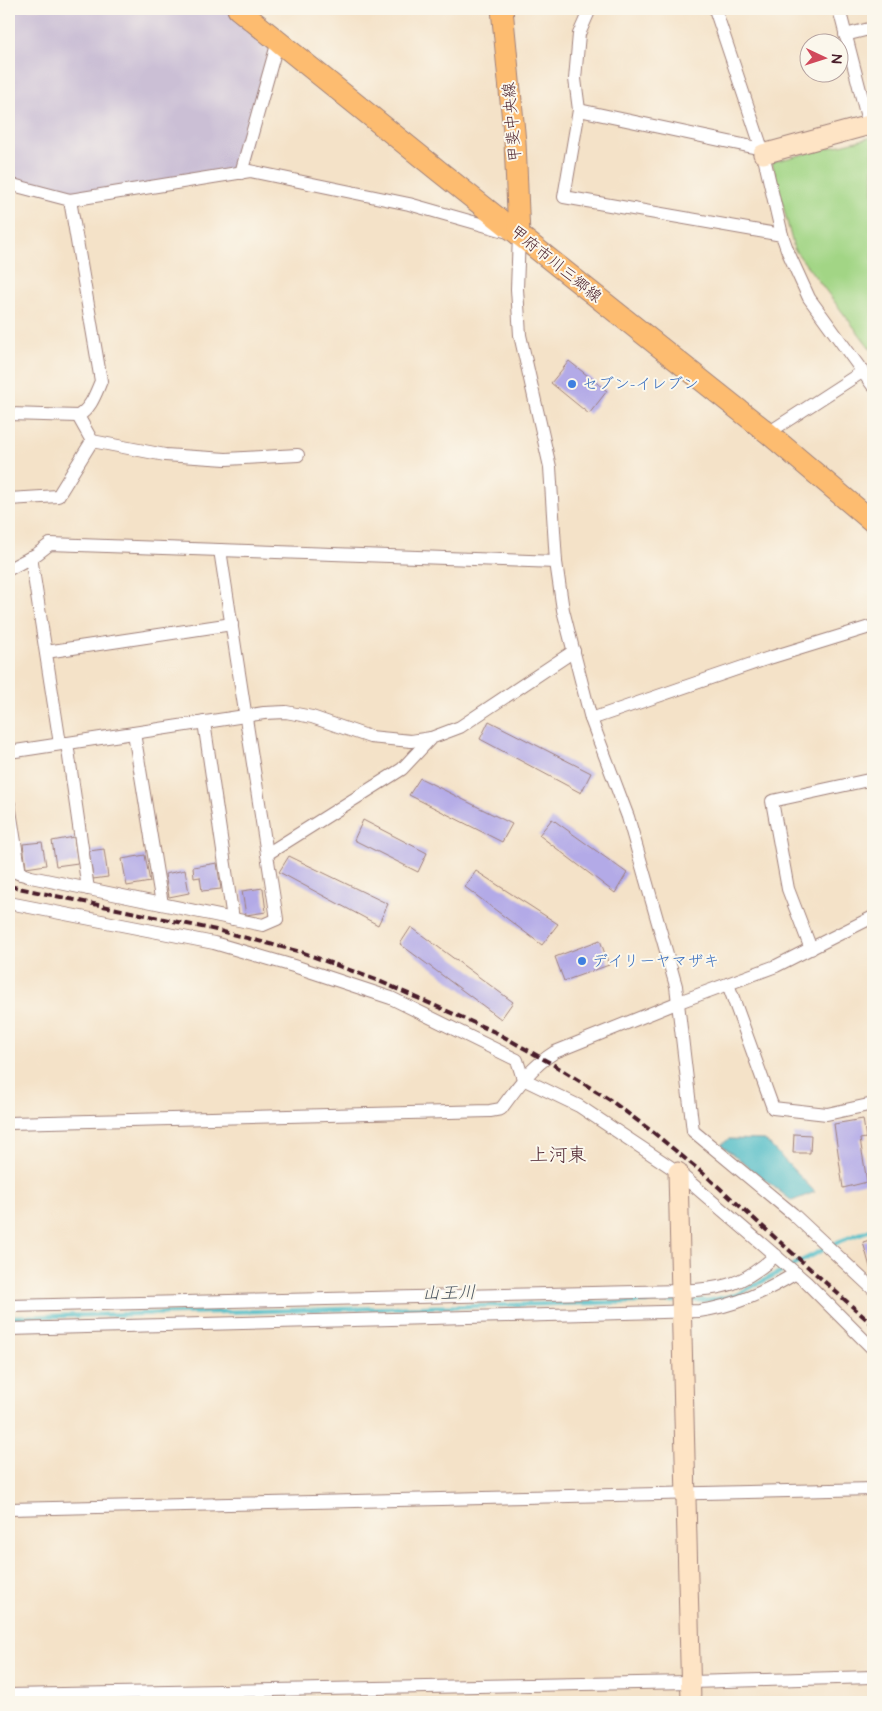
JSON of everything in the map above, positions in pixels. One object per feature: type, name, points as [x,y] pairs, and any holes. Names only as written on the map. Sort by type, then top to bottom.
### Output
[{"type":"main road","name":"甲府市川三郷線","points":[[238,9],[768,433],[873,522]]},
{"type":"main road","name":"甲斐中央線","points":[[502,9],[515,142],[519,235]]},
{"type":"street","points":[[590,9],[579,34],[575,79],[579,110],[564,197],[782,235]]},
{"type":"street","points":[[714,9],[762,152],[782,235],[809,298],[873,386]]},
{"type":"street","points":[[838,9],[844,32]]},
{"type":"street","points":[[850,34],[873,28]]},
{"type":"street","points":[[241,173],[278,41]]},
{"type":"street","points":[[579,110],[762,152],[871,125],[850,52]]},
{"type":"street","points":[[9,184],[70,200],[250,171],[409,204],[519,235],[517,289],[520,335],[550,467],[556,562],[563,610],[592,719],[628,817],[674,977],[679,1002],[693,1131],[793,1214],[873,1289]]},
{"type":"street","points":[[9,414],[78,416],[86,411],[94,399],[101,381],[70,200]]},
{"type":"street","points":[[768,433],[862,372]]},
{"type":"street","points":[[78,416],[92,441],[165,455],[226,459],[298,456]]},
{"type":"street","points":[[9,499],[58,496],[92,441]]},
{"type":"street","points":[[9,569],[50,544],[556,562]]},
{"type":"street","points":[[9,804],[14,872],[263,925],[277,919],[220,550]]},
{"type":"street","points":[[31,557],[88,889]]},
{"type":"street","points":[[46,652],[232,624]]},
{"type":"street","points":[[592,719],[769,658],[873,626]]},
{"type":"street","points":[[9,752],[264,713],[286,712],[312,717],[370,737],[411,741],[431,738],[460,727],[574,651]]},
{"type":"street","points":[[204,722],[233,919]]},
{"type":"street","points":[[134,733],[162,904]]},
{"type":"street","points":[[267,854],[402,769],[431,738]]},
{"type":"street","points":[[810,949],[788,889],[772,801],[873,779]]},
{"type":"street","points":[[9,903],[214,943],[297,967],[391,998],[517,1060],[523,1079],[579,1106],[678,1172],[794,1271],[873,1349]]},
{"type":"street","points":[[9,1123],[490,1111],[501,1109],[523,1079],[554,1052],[776,966],[873,917]]},
{"type":"street","points":[[728,984],[773,1108],[827,1114],[873,1104]]},
{"type":"street","points":[[678,1172],[692,1702]]},
{"type":"street","points":[[9,1306],[681,1291],[719,1288],[742,1280],[779,1258]]},
{"type":"street","points":[[9,1329],[699,1311],[742,1301],[767,1290],[794,1271]]},
{"type":"street","points":[[9,1509],[873,1489]]},
{"type":"street","points":[[9,1695],[873,1677]]},
{"type":"shaded area","points":[[9,9],[238,9],[278,41],[241,173],[70,200],[9,184]]},
{"type":"green space","points":[[873,137],[873,352],[794,249],[772,162]]},
{"type":"water","points":[[729,1139],[765,1140],[815,1192],[792,1201],[721,1145]]},
{"type":"building","points":[[569,361],[607,391],[589,414],[551,383]]},
{"type":"building","points":[[489,721],[591,773],[581,793],[480,739]]},
{"type":"building","points":[[420,778],[512,824],[502,842],[409,795]]},
{"type":"building","points":[[552,819],[627,873],[615,893],[539,835]]},
{"type":"building","points":[[363,820],[427,853],[418,872],[354,840]]},
{"type":"building","points":[[74,837],[78,863],[56,866],[52,841]]},
{"type":"building","points":[[42,842],[46,865],[26,868],[23,844]]},
{"type":"building","points":[[104,849],[108,877],[93,879],[89,851]]},
{"type":"building","points":[[145,855],[150,882],[127,886],[122,859]]},
{"type":"building","points":[[289,856],[388,904],[378,925],[279,872]]},
{"type":"building","points":[[217,863],[221,889],[202,891],[200,877],[194,878],[193,867]]},
{"type":"building","points":[[185,870],[189,893],[169,897],[165,874]]},
{"type":"building","points":[[476,871],[558,924],[542,945],[465,887]]},
{"type":"building","points":[[263,888],[266,912],[246,915],[242,891]]},
{"type":"building","points":[[411,927],[513,1002],[501,1019],[400,944]]},
{"type":"building","name":"デイリーヤマザキ","points":[[600,940],[609,965],[564,981],[555,957]]},
{"type":"building","points":[[863,1119],[866,1138],[860,1139],[867,1182],[843,1188],[834,1124]]},
{"type":"building","points":[[794,1134],[811,1135],[810,1153],[793,1153]]},
{"type":"building","points":[[873,1239],[873,1278],[863,1242]]},
{"type":"waterway","name":"山王川","points":[[686,1301],[712,1300],[736,1295],[840,1241],[873,1229]]},
{"type":"waterway","name":"山王川","points":[[9,1317],[675,1301]]},
{"type":"railway","points":[[9,886],[216,930],[301,952],[379,981],[497,1033],[554,1065],[610,1100],[654,1133],[705,1175],[873,1325]]},
{"type":"place","name":"セブン-イレブン","points":[[572,384]]},
{"type":"place","name":"デイリーヤマザキ","points":[[582,961]]},
{"type":"district","name":"上河東","points":[[558,1155]]}]
